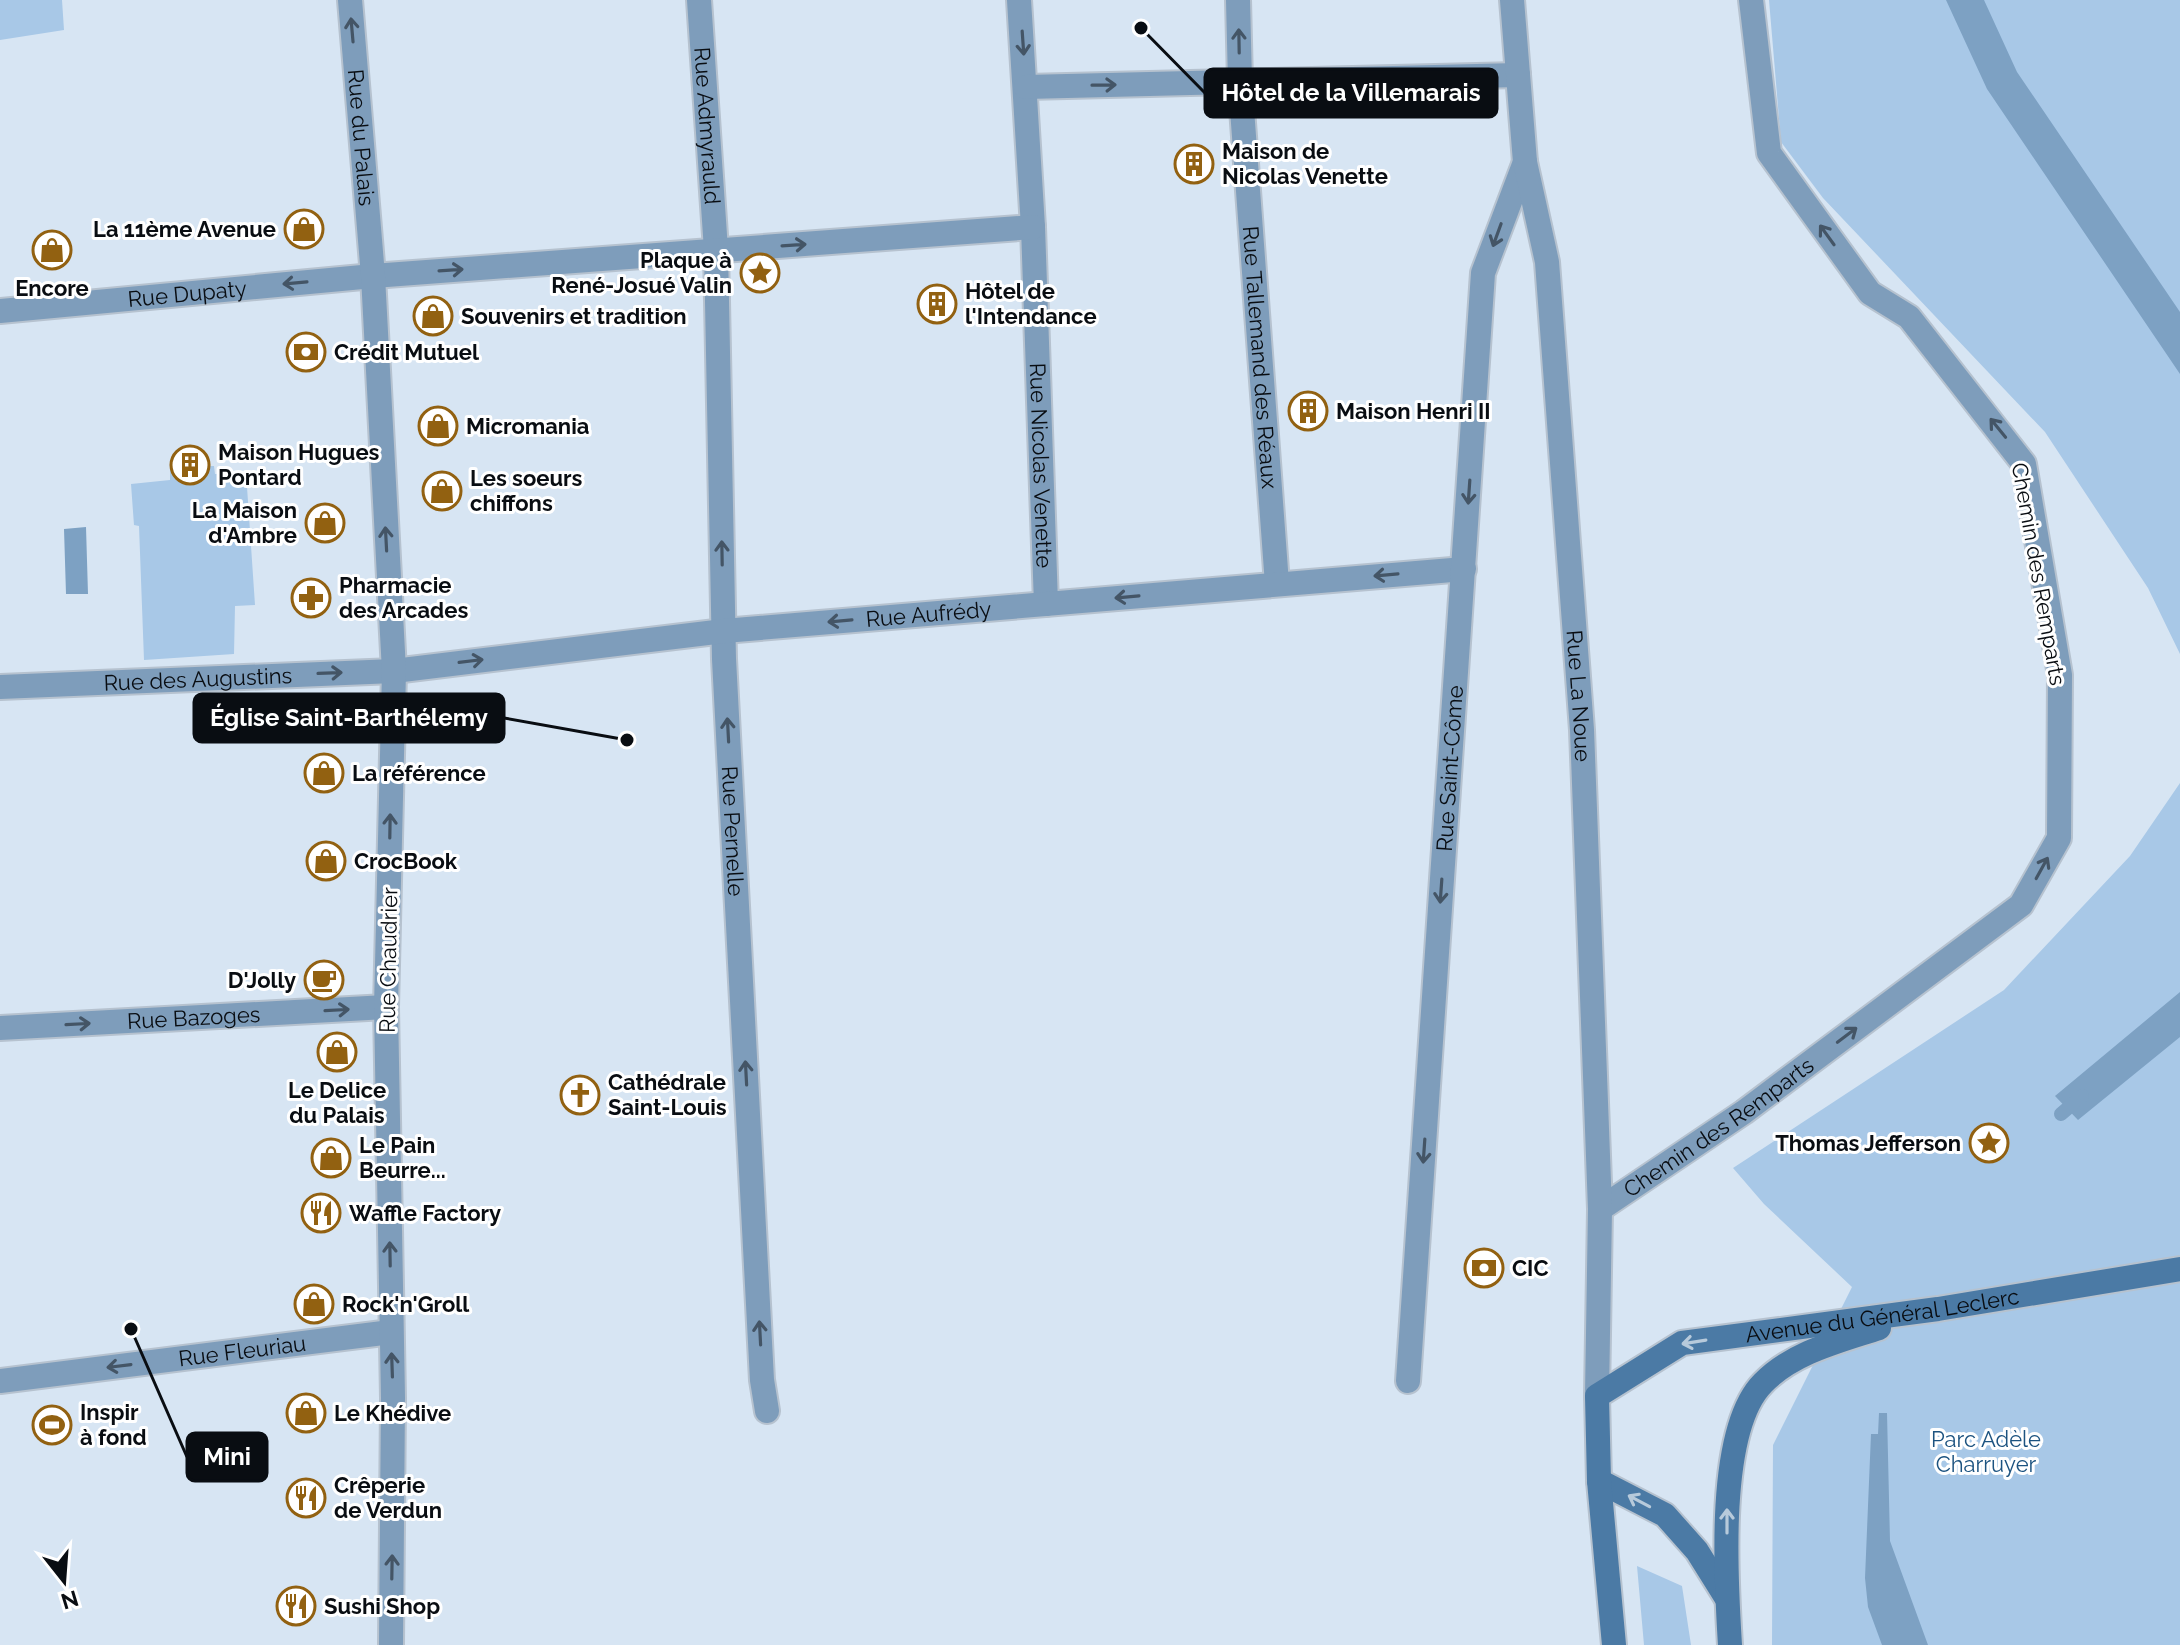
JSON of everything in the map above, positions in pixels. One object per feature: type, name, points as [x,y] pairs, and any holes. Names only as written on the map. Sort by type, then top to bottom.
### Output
[{"type":"main road","name":"Avenue du Général Leclerc","points":[[1597,1396],[1682,1343],[1938,1309],[2180,1269]]},
{"type":"main road","points":[[1730,1645],[1727,1500],[1745,1407],[1763,1382],[1793,1361],[1831,1344],[1938,1309]]},
{"type":"main road","points":[[1597,1396],[1599,1481],[1614,1645]]},
{"type":"main road","points":[[1599,1481],[1665,1515],[1697,1551],[1727,1599]]},
{"type":"street","name":"Rue du Palais","points":[[350,0],[373,276]]},
{"type":"street","name":"Rue Admyrauld","points":[[699,0],[716,250]]},
{"type":"street","name":"Rue Nicolas Venette","points":[[1019,0],[1033,227],[1046,604]]},
{"type":"street","name":"Rue Tallemand des Réaux","points":[[1238,0],[1240,82],[1277,584]]},
{"type":"street","name":"Rue La Noue","points":[[1512,0],[1525,162],[1547,262],[1582,730],[1600,1209],[1597,1396]]},
{"type":"street","name":"Chemin des Remparts","points":[[1600,1209],[1744,1112],[2021,905],[2059,838],[2060,675],[2024,464],[1909,317],[1870,293],[1769,153],[1751,0]]},
{"type":"street","points":[[1026,87],[1518,75]]},
{"type":"street","name":"Rue Saint-Côme","points":[[1408,1381],[1483,273],[1525,162]]},
{"type":"street","name":"Rue Dupaty","points":[[0,311],[373,276],[1033,227]]},
{"type":"street","name":"Rue Pernelle","points":[[716,250],[724,631],[762,1380],[767,1411]]},
{"type":"street","name":"Rue Chaudrier","points":[[373,276],[394,671],[386,1007],[391,1332],[391,1645]]},
{"type":"street","name":"Rue Aufrédy","points":[[394,671],[724,631],[1464,569]]},
{"type":"street","name":"Rue des Augustins","points":[[0,687],[394,671]]},
{"type":"street","name":"Rue Bazoges","points":[[0,1028],[386,1007]]},
{"type":"street","name":"Rue Fleuriau","points":[[0,1381],[391,1332]]},
{"type":"green space","points":[[0,0],[62,0],[64,30],[0,40]]},
{"type":"green space","points":[[1769,0],[2180,0],[2180,654],[2148,588],[2045,432],[1823,198],[1781,142]]},
{"type":"green space","points":[[214,466],[215,474],[246,472],[255,605],[235,606],[234,654],[144,660],[139,526],[134,525],[131,484],[170,480],[170,467]]},
{"type":"green space","name":"Parc Adèle Charruyer","points":[[2180,783],[2180,1645],[1772,1645],[1773,1445],[1852,1287],[1764,1204],[1733,1168],[2004,990],[2130,856]]},
{"type":"green space","points":[[1637,1566],[1682,1586],[1691,1645],[1644,1645]]},
{"type":"shaded area","points":[[1946,0],[1984,0],[2017,72],[2180,312],[2180,374],[1987,89]]},
{"type":"shaded area","points":[[86,527],[88,594],[66,594],[64,529]]},
{"type":"shaded area","points":[[2180,992],[2180,1037],[2078,1120],[2055,1096]]},
{"type":"shaded area","points":[[1879,1413],[1887,1413],[1890,1541],[1928,1645],[1882,1645],[1868,1607],[1865,1578],[1871,1434],[1878,1434]]},
{"type":"waterway","points":[[2061,1114],[2082,1096]]},
{"type":"place","name":"Hôtel de la Villemarais","points":[[1141,28]]},
{"type":"place","name":"Maison de Nicolas Venette","points":[[1194,164]]},
{"type":"place","name":"La 11ème Avenue","points":[[304,229]]},
{"type":"place","name":"Encore","points":[[52,250]]},
{"type":"place","name":"Plaque à René-Josué Valin","points":[[760,273]]},
{"type":"place","name":"Hôtel de l'Intendance","points":[[937,304]]},
{"type":"place","name":"Souvenirs et tradition","points":[[433,316]]},
{"type":"place","name":"Crédit Mutuel","points":[[306,352]]},
{"type":"place","name":"Maison Henri II","points":[[1308,411]]},
{"type":"place","name":"Micromania","points":[[438,426]]},
{"type":"place","name":"Maison Hugues Pontard","points":[[190,465]]},
{"type":"place","name":"Les soeurs chiffons","points":[[442,491]]},
{"type":"place","name":"La Maison d'Ambre","points":[[325,523]]},
{"type":"place","name":"Pharmacie des Arcades","points":[[311,598]]},
{"type":"place","name":"Église Saint-Barthélemy","points":[[627,740]]},
{"type":"place","name":"La référence","points":[[324,773]]},
{"type":"place","name":"CrocBook","points":[[326,861]]},
{"type":"place","name":"D'Jolly","points":[[324,980]]},
{"type":"place","name":"Le Delice du Palais","points":[[337,1052]]},
{"type":"place","name":"Cathédrale Saint-Louis","points":[[580,1095]]},
{"type":"place","name":"Thomas Jefferson","points":[[1989,1143]]},
{"type":"place","name":"Le Pain Beurre...","points":[[331,1158]]},
{"type":"place","name":"Waffle Factory","points":[[321,1213]]},
{"type":"place","name":"CIC","points":[[1484,1268]]},
{"type":"place","name":"Rock'n'Groll","points":[[314,1304]]},
{"type":"place","name":"Mini","points":[[131,1329]]},
{"type":"place","name":"Le Khédive","points":[[306,1413]]},
{"type":"place","name":"Inspir à fond","points":[[52,1425]]},
{"type":"place","name":"Crêperie de Verdun","points":[[306,1498]]},
{"type":"place","name":"Sushi Shop","points":[[296,1606]]}]
